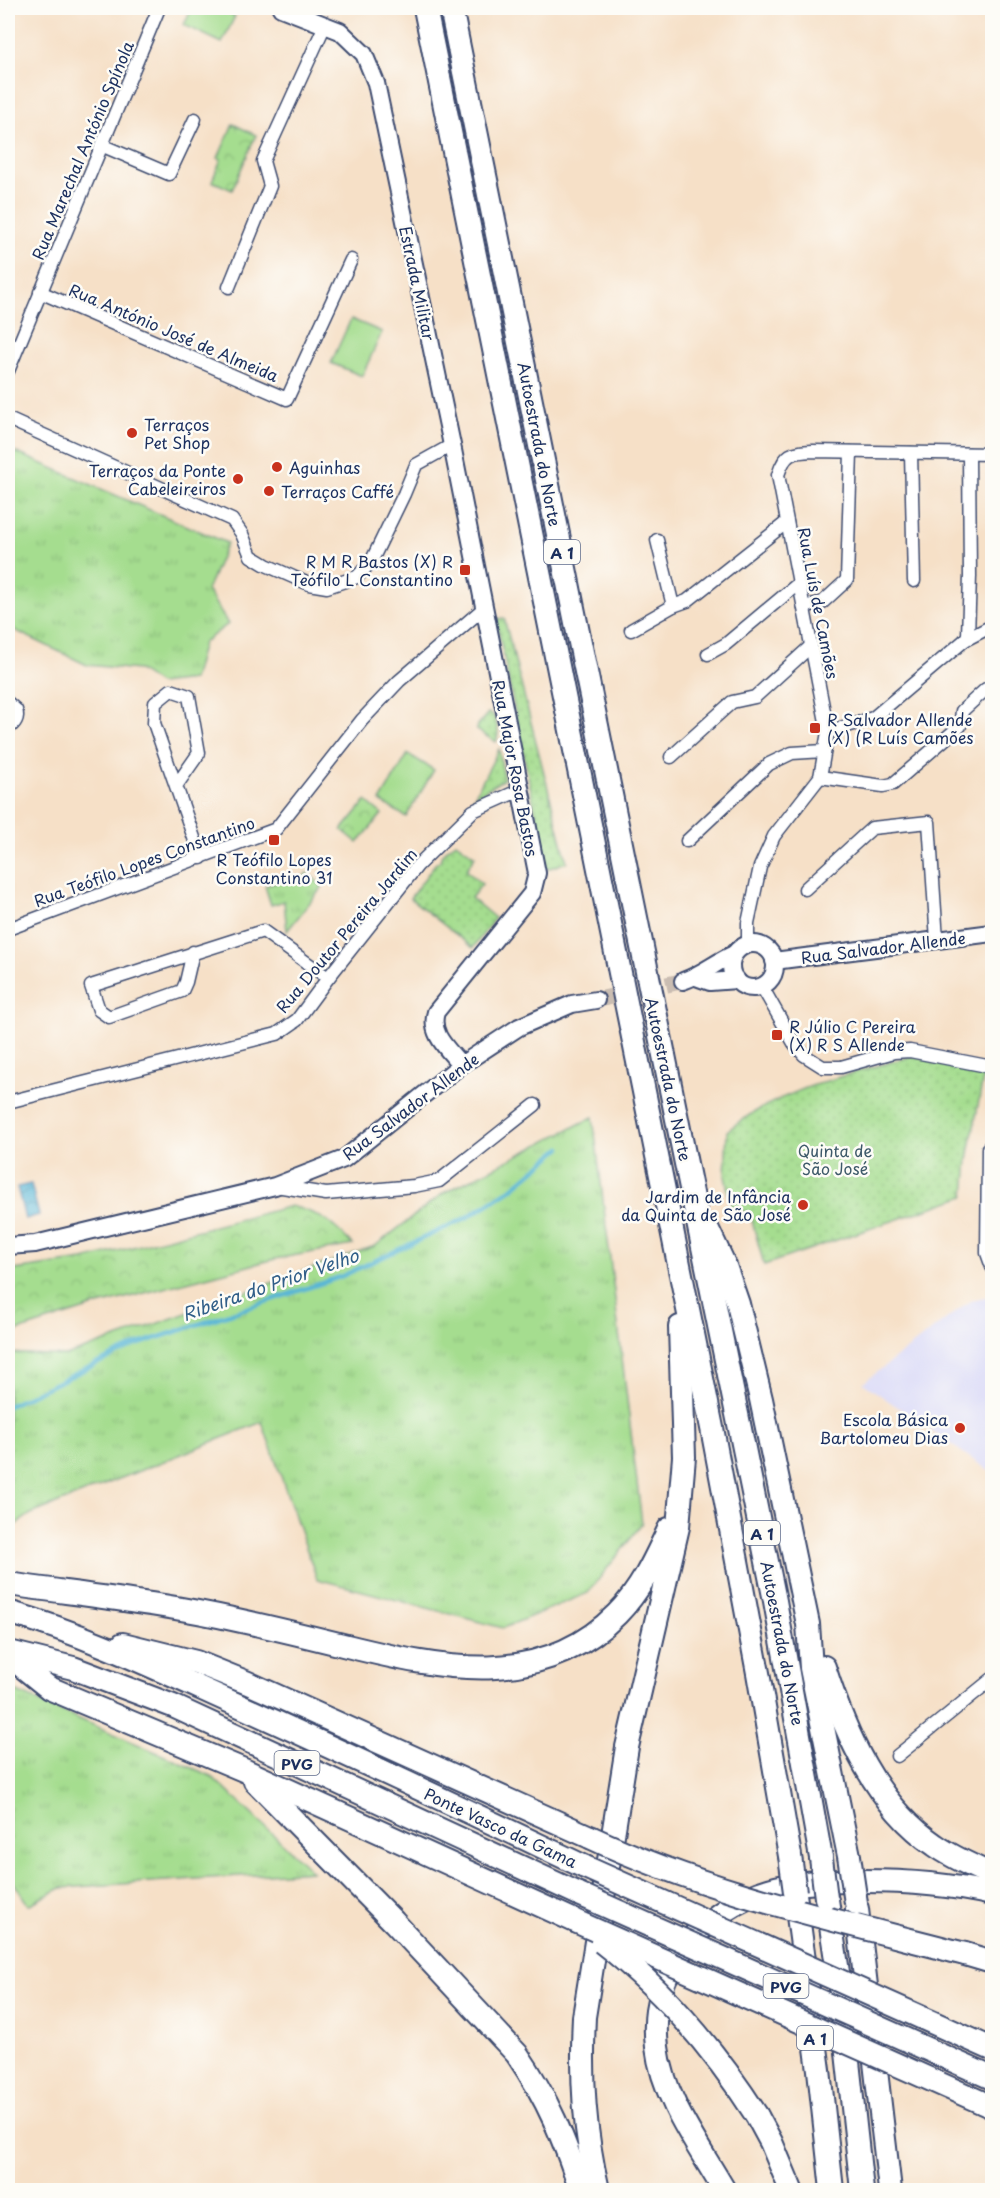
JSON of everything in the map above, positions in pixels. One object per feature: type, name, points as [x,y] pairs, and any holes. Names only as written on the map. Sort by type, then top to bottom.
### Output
[{"type":"highway","name":"Autoestrada do Norte","points":[[425,8],[728,1511],[790,1856],[819,2070],[831,2190]]},
{"type":"highway","name":"Autoestrada do Norte","points":[[451,8],[780,1623],[821,1858],[839,1979],[862,2190]]},
{"type":"highway","points":[[695,1209],[725,1266],[738,1304],[761,1399],[807,1624],[811,1668],[849,1856],[856,1902],[890,2190]]},
{"type":"highway","points":[[598,2190],[586,2131],[582,2058],[584,2018],[627,1746],[674,1552],[682,1497],[684,1436],[678,1262]]},
{"type":"highway","points":[[8,1584],[165,1606],[224,1617],[429,1664],[463,1668],[504,1667],[530,1663],[561,1653],[583,1642],[617,1614],[630,1600],[649,1570],[682,1497]]},
{"type":"highway","name":"Ponte Vasco da Gama","points":[[8,1612],[72,1632],[351,1756],[585,1866],[993,2049]]},
{"type":"highway","points":[[807,1624],[835,1703],[868,1771],[886,1798],[934,1845],[993,1875]]},
{"type":"highway","points":[[72,1632],[196,1662],[374,1739],[590,1838],[686,1877],[993,1962]]},
{"type":"highway","points":[[8,1653],[49,1688],[246,1771],[575,1921],[993,2107]]},
{"type":"highway","name":"Ponte Vasco da Gama","points":[[8,1653],[73,1668],[173,1706],[579,1894],[993,2078]]},
{"type":"highway","points":[[246,1771],[450,1980],[518,2054],[552,2111],[578,2180]]},
{"type":"highway","points":[[724,2190],[670,2094],[657,2048],[658,1999],[667,1972],[679,1952],[719,1914],[744,1899],[771,1888],[800,1882],[908,1881],[993,1894]]},
{"type":"highway","points":[[575,1921],[645,1978],[677,2009],[706,2043],[733,2078],[757,2116],[771,2142],[791,2190]]},
{"type":"highway","points":[[965,1954],[993,1958]]},
{"type":"street","name":"Rua Marechal António Spínola","points":[[8,371],[159,8]]},
{"type":"street","name":"Estrada Militar","points":[[281,8],[340,32],[364,54],[376,82],[484,608]]},
{"type":"street","points":[[229,287],[270,186],[263,161],[325,25]]},
{"type":"street","points":[[101,145],[169,174],[195,119]]},
{"type":"street","name":"Rua António José de Almeida","points":[[40,292],[287,399],[351,260]]},
{"type":"street","points":[[8,419],[232,520],[242,534],[251,556],[309,584],[327,587],[357,577],[371,562],[416,465],[452,446]]},
{"type":"street","name":"Rua Luís de Camões","points":[[741,949],[760,867],[774,836],[820,777],[828,732],[778,475],[782,461],[793,452],[993,454]]},
{"type":"street","points":[[804,607],[823,602],[847,580],[851,452]]},
{"type":"street","points":[[911,453],[914,581]]},
{"type":"street","points":[[965,640],[968,635],[970,576],[969,454]]},
{"type":"street","points":[[631,630],[673,606],[687,602],[787,522]]},
{"type":"street","points":[[657,540],[673,606]]},
{"type":"street","points":[[708,654],[726,644],[799,583]]},
{"type":"street","name":"Rua Major Rosa Bastos","points":[[461,1065],[436,1033],[433,1023],[436,1012],[532,893],[537,873],[484,608]]},
{"type":"street","name":"Rua Teófilo Lopes Constantino","points":[[8,929],[276,829],[362,720],[399,681],[484,608]]},
{"type":"street","points":[[828,732],[873,718],[965,640],[993,626]]},
{"type":"street","points":[[671,757],[732,702],[755,697],[811,646]]},
{"type":"street","points":[[820,777],[883,786],[893,784],[960,726],[962,711],[986,688]]},
{"type":"street","points":[[176,786],[199,753],[189,696],[171,690],[155,704],[154,723],[201,858]]},
{"type":"street","points":[[8,703],[16,710],[17,716],[14,724],[8,728]]},
{"type":"street","points":[[687,841],[770,764],[792,753],[825,751]]},
{"type":"street","name":"Rua Doutor Pereira Jardim","points":[[8,1102],[277,1034],[297,1020],[417,866],[473,811],[511,794],[520,794]]},
{"type":"street","points":[[805,889],[872,828],[929,822],[937,939]]},
{"type":"street","points":[[193,952],[182,991],[109,1017],[99,1010],[91,986],[193,952],[262,931],[328,978]]},
{"type":"street","name":"Rua Salvador Allende","points":[[774,961],[993,933]]},
{"type":"street","points":[[761,945],[771,954],[774,961],[773,973],[761,986],[748,987],[736,980],[710,982],[689,979],[741,949],[761,945]]},
{"type":"street","points":[[736,980],[731,965],[741,949]]},
{"type":"street","points":[[761,986],[794,1043],[804,1055],[823,1067],[841,1067],[894,1052],[910,1051],[992,1068]]},
{"type":"street","name":"Rua Salvador Allende","points":[[8,1246],[46,1241],[275,1186],[344,1159],[461,1065],[519,1027],[572,1004],[596,1000]]},
{"type":"street","points":[[275,1186],[326,1194],[439,1182],[535,1105]]},
{"type":"street","points":[[993,1145],[988,1148],[987,1230],[987,1253],[993,1267]]},
{"type":"street","points":[[897,1756],[993,1679]]},
{"type":"shaded area","name":"Escola Básica Bartolomeu Dias","points":[[992,1295],[992,1473],[863,1383],[970,1301]]},
{"type":"green space","points":[[192,8],[217,8],[235,16],[222,43],[184,25]]},
{"type":"green space","points":[[233,124],[256,135],[232,190],[212,181],[221,159],[218,158]]},
{"type":"green space","points":[[351,319],[382,332],[362,376],[331,363]]},
{"type":"green space","points":[[8,449],[227,543],[207,590],[228,624],[203,643],[193,680],[159,684],[138,670],[87,665],[12,629],[8,624]]},
{"type":"green space","points":[[504,618],[567,862],[547,869],[496,619]]},
{"type":"green space","points":[[488,713],[493,715],[497,725],[496,742],[476,730]]},
{"type":"green space","points":[[499,749],[504,779],[474,797]]},
{"type":"green space","points":[[408,754],[434,770],[406,817],[380,801]]},
{"type":"green space","points":[[366,801],[382,814],[358,843],[342,830]]},
{"type":"green space","points":[[456,842],[475,856],[466,870],[482,884],[471,898],[495,918],[473,948],[410,898],[435,864],[440,861],[442,854]]},
{"type":"green space","points":[[307,873],[323,886],[287,931],[284,901],[271,905],[265,886],[292,877],[300,881]]},
{"type":"green space","name":"Quinta de São José","points":[[912,1056],[984,1073],[968,1159],[965,1196],[764,1265],[750,1213],[731,1207],[725,1176],[727,1131],[747,1116],[791,1094],[839,1077]]},
{"type":"green space","points":[[593,1117],[642,1524],[588,1593],[503,1628],[317,1579],[262,1422],[31,1514],[8,1530],[8,1353],[66,1356],[375,1246],[444,1193]]},
{"type":"green space","points":[[291,1206],[311,1212],[326,1220],[353,1245],[275,1259],[95,1306],[8,1334],[8,1271],[83,1260]]},
{"type":"green space","points":[[8,1688],[211,1776],[312,1871],[61,1888],[28,1905],[8,1873]]},
{"type":"water","points":[[31,1184],[39,1215],[25,1219],[17,1187]]},
{"type":"waterway","name":"Ribeira do Prior Velho","points":[[8,1406],[136,1345],[340,1277],[466,1218],[510,1190],[561,1148]]},
{"type":"tunnel","points":[[596,1000],[683,981]]},
{"type":"place","name":"Terraços Pet Shop","points":[[132,433]]},
{"type":"place","name":"Aguinhas","points":[[277,467]]},
{"type":"place","name":"Terraços da Ponte Cabeleireiros","points":[[238,479]]},
{"type":"place","name":"Terraços Caffé","points":[[269,491]]},
{"type":"place","name":"R M R Bastos (X) R Teófilo L Constantino","points":[[465,570]]},
{"type":"place","name":"R Salvador Allende (X) (R Luís Camões","points":[[815,728]]},
{"type":"place","name":"R Teófilo Lopes Constantino 31","points":[[274,840]]},
{"type":"place","name":"R Júlio C Pereira (X) R S Allende","points":[[777,1035]]},
{"type":"place","name":"Jardim de Infância da Quinta de São José","points":[[803,1205]]},
{"type":"place","name":"Escola Básica Bartolomeu Dias","points":[[960,1428]]}]
